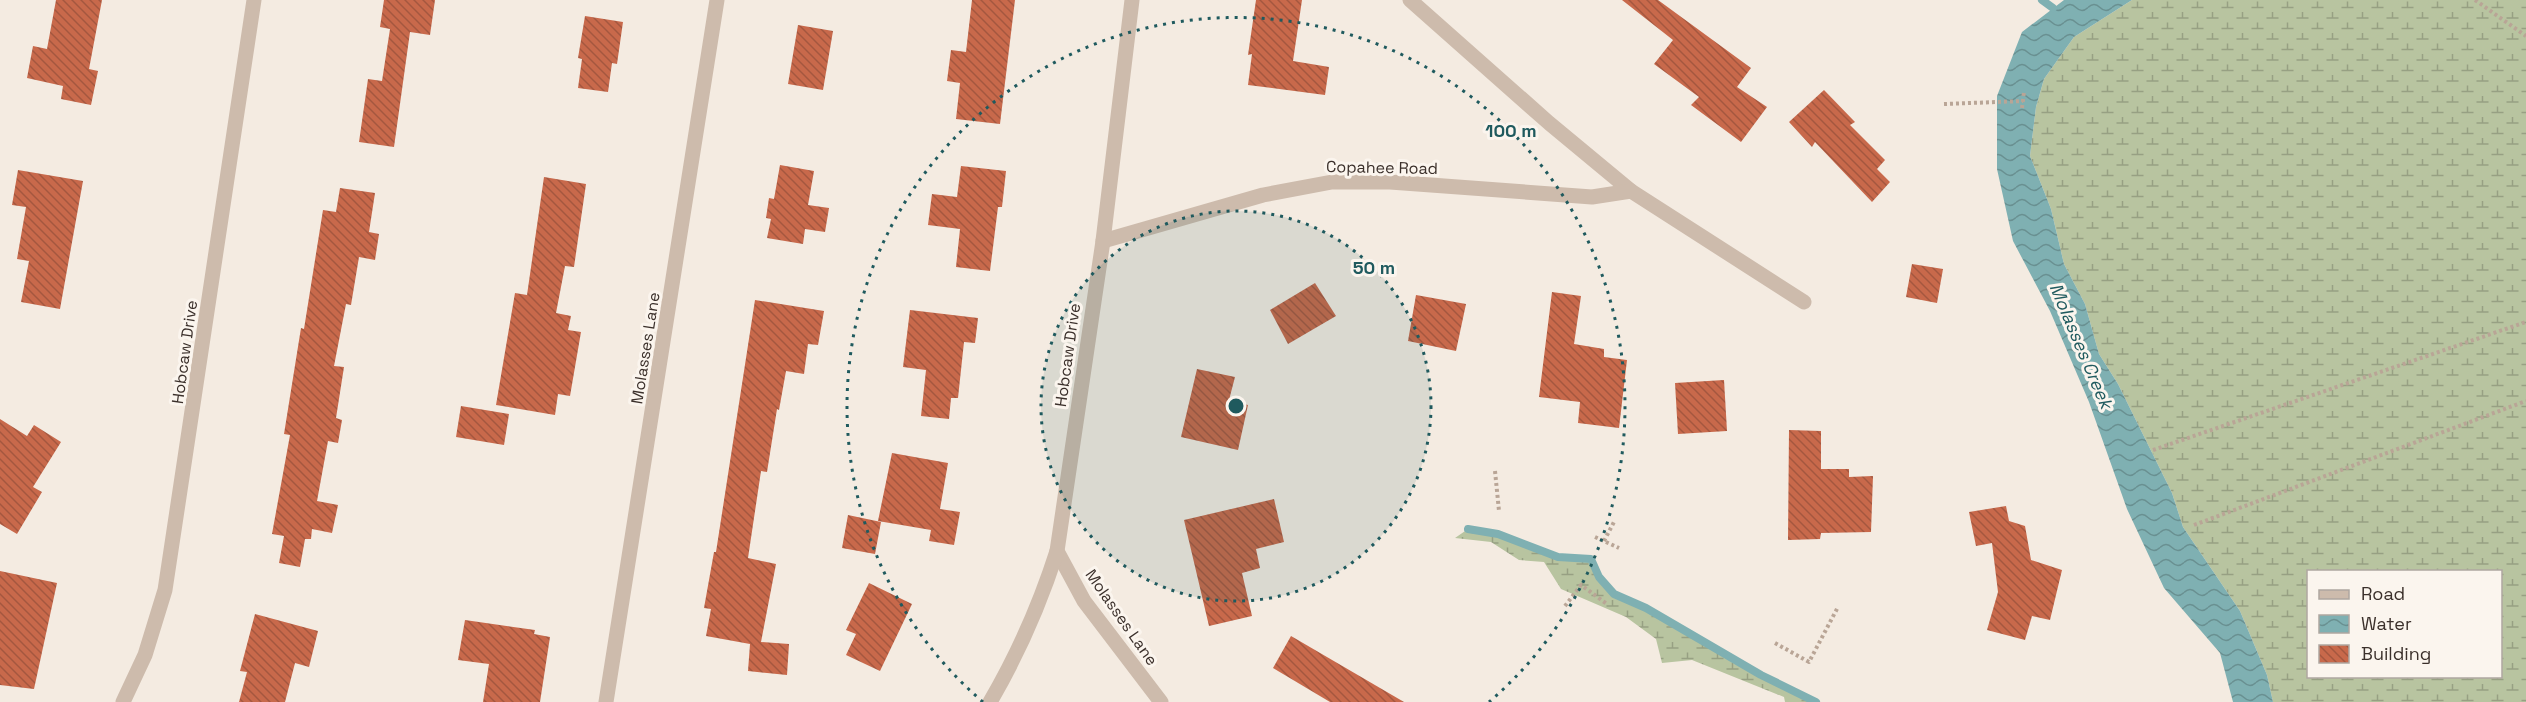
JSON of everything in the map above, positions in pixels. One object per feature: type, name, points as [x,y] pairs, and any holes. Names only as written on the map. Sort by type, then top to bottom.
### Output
[{"type":"street","name":"Hobcaw Drive","points":[[123,702],[145,655],[165,590],[254,0]]},
{"type":"street","name":"Molasses Lane","points":[[606,702],[717,0]]},
{"type":"street","name":"Hobcaw Drive","points":[[990,702],[1026,634],[1044,591],[1057,551],[1102,241],[1132,0]]},
{"type":"street","points":[[1410,0],[1549,123],[1631,191],[1804,302]]},
{"type":"street","name":"Copahee Road","points":[[1102,241],[1263,195],[1332,182],[1390,182],[1592,197],[1631,191]]},
{"type":"street","name":"Molasses Lane","points":[[1057,551],[1084,601],[1161,702]]},
{"type":"path","points":[[2475,0],[2526,36]]},
{"type":"path","points":[[2022,108],[2024,92]]},
{"type":"path","points":[[1944,104],[2023,101]]},
{"type":"path","points":[[2153,450],[2526,322]]},
{"type":"path","points":[[2194,525],[2526,401]]},
{"type":"path","points":[[1495,471],[1499,511]]},
{"type":"path","points":[[1604,541],[1615,520]]},
{"type":"path","points":[[1595,537],[1619,548]]},
{"type":"path","points":[[1565,606],[1581,585],[1607,604]]},
{"type":"path","points":[[1775,643],[1809,662],[1838,607]]},
{"type":"green space","points":[[2132,0],[2526,0],[2526,702],[2273,702],[2267,675],[2240,611],[2183,527],[2172,493],[2118,384],[2099,354],[2085,304],[2064,264],[2051,209],[2030,156],[2036,107],[2044,79],[2074,37]]},
{"type":"green space","points":[[1468,529],[1498,534],[1558,557],[1591,559],[1597,573],[1614,594],[1646,608],[1761,675],[1816,702],[1785,702],[1784,697],[1692,660],[1662,663],[1656,639],[1626,617],[1561,589],[1544,562],[1519,560],[1491,542],[1455,538]]},
{"type":"water","name":"Molasses Creek","points":[[2064,0],[2132,0],[2074,37],[2044,79],[2036,107],[2030,156],[2051,209],[2064,264],[2085,304],[2099,354],[2118,384],[2172,493],[2183,527],[2240,611],[2267,675],[2273,702],[2233,702],[2220,653],[2164,588],[2127,509],[2089,402],[2050,311],[2013,241],[1997,169],[1997,96],[2022,32]]},
{"type":"building","points":[[56,0],[102,0],[89,69],[98,71],[91,105],[61,99],[63,86],[27,78],[33,46],[47,49]]},
{"type":"building","points":[[384,0],[435,0],[430,35],[410,32],[394,147],[359,142],[368,79],[382,81],[390,29],[380,27]]},
{"type":"building","points":[[972,0],[1015,0],[1000,124],[956,119],[960,83],[947,81],[951,50],[966,52]]},
{"type":"building","points":[[1256,0],[1302,0],[1293,61],[1329,67],[1325,95],[1248,85],[1252,54],[1248,55]]},
{"type":"building","points":[[1622,0],[1658,0],[1751,68],[1737,87],[1767,107],[1741,142],[1691,105],[1699,97],[1654,64],[1673,40]]},
{"type":"building","points":[[585,16],[623,22],[617,64],[612,63],[608,92],[578,88],[582,59],[578,58]]},
{"type":"building","points":[[798,25],[833,31],[823,90],[788,84]]},
{"type":"building","points":[[1824,90],[1855,122],[1850,125],[1885,160],[1877,169],[1890,182],[1872,202],[1815,142],[1812,147],[1789,122]]},
{"type":"building","points":[[780,165],[814,171],[808,205],[829,208],[825,232],[805,229],[803,244],[767,238],[771,219],[766,218],[769,198],[774,199]]},
{"type":"building","points":[[961,166],[1006,171],[1002,207],[998,207],[990,271],[956,267],[960,229],[928,225],[932,194],[957,197]]},
{"type":"building","points":[[18,170],[83,181],[60,309],[21,302],[29,261],[17,259],[26,207],[12,205]]},
{"type":"building","points":[[544,177],[586,184],[574,267],[565,266],[556,313],[571,316],[568,330],[581,332],[570,396],[558,394],[555,415],[496,405],[515,293],[527,295]]},
{"type":"building","points":[[340,188],[375,193],[369,232],[379,234],[375,260],[359,257],[351,305],[346,304],[334,366],[344,367],[336,418],[342,420],[338,443],[328,441],[317,501],[338,505],[332,533],[312,529],[311,539],[305,539],[300,567],[279,563],[284,536],[272,534],[290,435],[284,434],[323,210],[336,212]]},
{"type":"building","points":[[1912,264],[1943,269],[1937,303],[1906,297]]},
{"type":"building","points":[[1315,283],[1336,316],[1288,344],[1270,310]]},
{"type":"building","points":[[1552,292],[1581,296],[1574,344],[1604,349],[1604,357],[1627,360],[1619,428],[1578,423],[1580,402],[1539,397]]},
{"type":"building","points":[[1416,295],[1466,304],[1456,351],[1408,341]]},
{"type":"building","points":[[755,300],[824,311],[818,345],[808,344],[804,374],[786,371],[779,410],[777,409],[767,472],[761,471],[748,558],[776,564],[761,642],[789,644],[787,675],[748,671],[750,644],[706,636],[711,609],[704,608],[714,552],[716,552]]},
{"type":"building","points":[[910,310],[978,318],[975,343],[964,342],[958,398],[951,398],[949,419],[921,416],[926,370],[903,367]]},
{"type":"building","points":[[1197,369],[1235,377],[1229,400],[1248,405],[1238,450],[1181,437]]},
{"type":"building","points":[[1724,380],[1727,431],[1678,434],[1675,383]]},
{"type":"building","points":[[461,406],[509,414],[504,445],[456,437]]},
{"type":"building","points":[[0,419],[27,436],[34,425],[61,442],[33,487],[42,492],[17,534],[0,524]]},
{"type":"building","points":[[1789,430],[1821,431],[1821,469],[1849,469],[1849,477],[1873,476],[1871,532],[1821,533],[1820,539],[1788,540]]},
{"type":"building","points":[[892,453],[948,463],[940,509],[960,512],[954,545],[929,541],[931,530],[878,521]]},
{"type":"building","points":[[1274,499],[1284,542],[1256,549],[1260,568],[1242,573],[1252,616],[1209,626],[1184,520]]},
{"type":"building","points":[[2006,506],[2009,521],[2025,526],[2031,560],[2062,570],[2050,620],[2032,616],[2025,640],[1987,630],[1998,592],[1992,543],[1976,546],[1969,512]]},
{"type":"building","points":[[848,515],[881,522],[875,554],[842,548]]},
{"type":"building","points":[[0,571],[57,583],[34,689],[0,685]]},
{"type":"building","points":[[869,583],[912,604],[880,671],[846,655],[856,634],[846,630]]},
{"type":"building","points":[[255,614],[318,631],[309,667],[295,663],[285,702],[239,702],[247,672],[240,671]]},
{"type":"building","points":[[465,620],[535,630],[534,634],[550,637],[540,702],[483,702],[489,664],[458,660]]},
{"type":"building","points":[[1291,636],[1404,702],[1330,702],[1273,668]]},
{"type":"waterway","points":[[2042,0],[2053,8]]},
{"type":"waterway","points":[[1468,529],[1498,534],[1558,557],[1591,559],[1599,577],[1614,594],[1646,608],[1761,675],[1816,702]]}]
